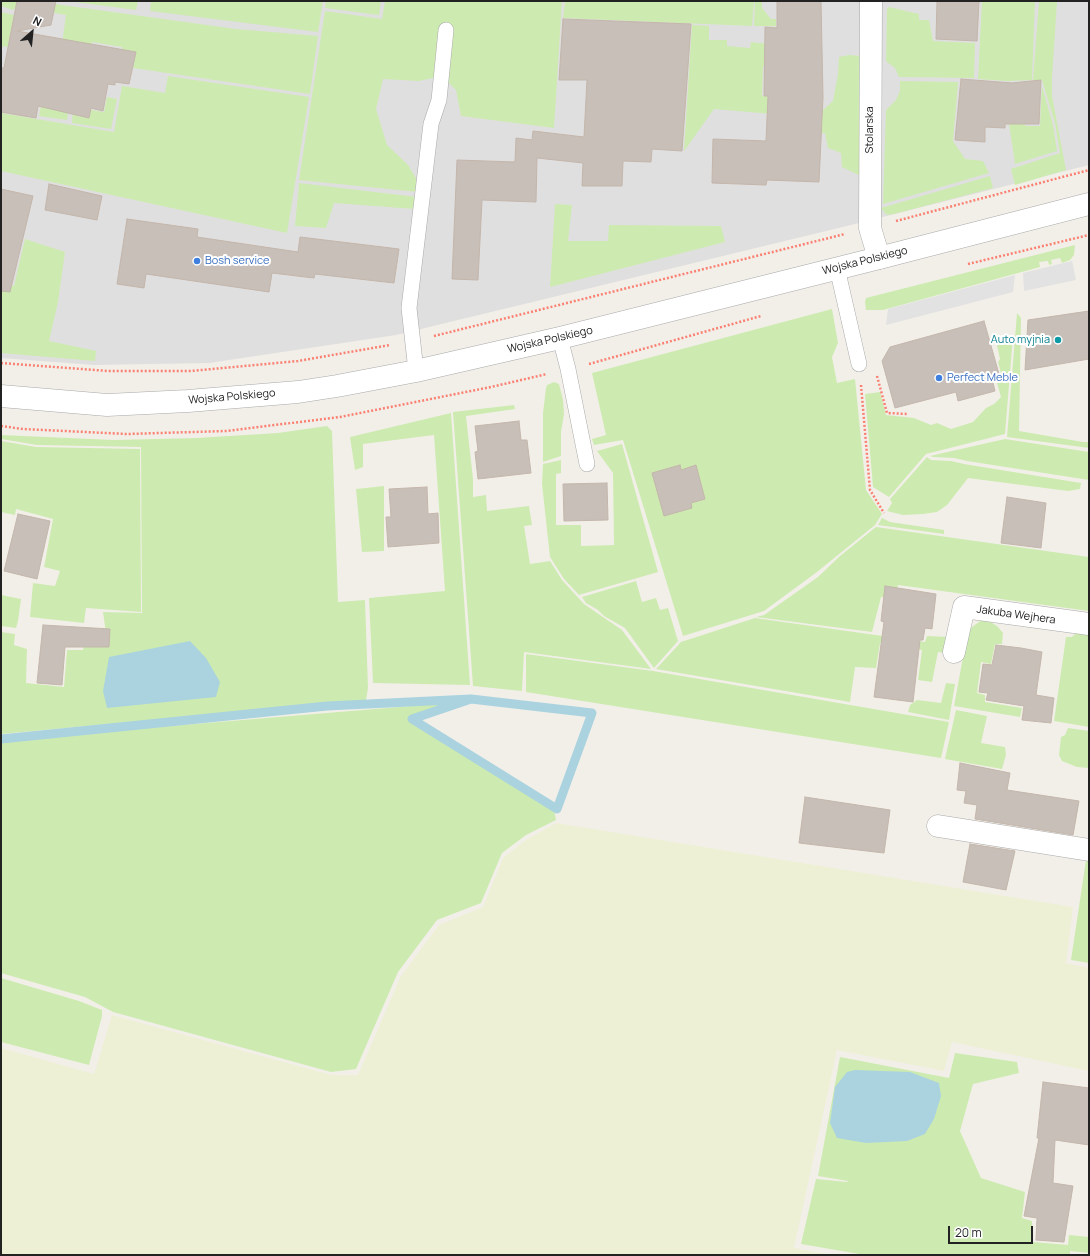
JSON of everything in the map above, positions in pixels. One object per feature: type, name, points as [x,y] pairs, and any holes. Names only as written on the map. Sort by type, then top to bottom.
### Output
[{"type":"street","name":"Stolarska","points":[[871,1],[870,217],[879,258]]},
{"type":"street","name":"Wojska Polskiego","points":[[1,396],[107,404],[188,401],[298,392],[416,372],[560,338],[1089,204]]},
{"type":"street","name":"Jakuba Wejhera","points":[[954,652],[964,607],[1089,624]]},
{"type":"street","points":[[938,826],[1089,850]]},
{"type":"lane","points":[[416,372],[409,308],[431,124],[439,100],[446,30]]},
{"type":"lane","points":[[837,268],[859,364]]},
{"type":"lane","points":[[560,338],[568,369],[587,464]]},
{"type":"path","points":[[1,363],[108,371],[191,371],[298,361],[412,341],[478,326],[870,217],[1089,170]]},
{"type":"path","points":[[859,364],[870,490],[884,513]]},
{"type":"path","points":[[877,376],[887,413],[908,414]]},
{"type":"shaded area","points":[[1,1],[1089,1],[1089,165],[851,225],[396,335],[209,363],[94,365],[1,358]]},
{"type":"shaded area","points":[[1072,261],[1076,280],[1024,291],[1023,273]]},
{"type":"shaded area","points":[[1015,275],[1013,292],[886,325],[888,309]]},
{"type":"green space","points":[[1,1],[40,1],[236,29],[318,36],[310,94],[133,68],[136,52],[122,49],[122,47],[92,42],[89,59],[62,44],[66,15],[17,6],[13,10],[1,6]]},
{"type":"green space","points":[[67,1],[138,1],[136,10]]},
{"type":"green space","points":[[151,1],[323,1],[318,32],[150,11]]},
{"type":"green space","points":[[326,1],[381,1],[379,15],[325,8]]},
{"type":"green space","points":[[385,1],[562,1],[554,128],[461,116],[456,90],[442,76],[419,81],[383,79],[376,109],[387,145],[408,165],[417,180],[418,192],[299,180],[325,11],[382,19]]},
{"type":"green space","points":[[565,1],[754,1],[752,26],[563,18]]},
{"type":"green space","points":[[755,1],[762,1],[762,8],[771,19],[776,19],[776,26],[754,26]]},
{"type":"green space","points":[[982,1],[1035,1],[1032,80],[1007,81],[978,79]]},
{"type":"green space","points":[[1039,1],[1057,2],[1052,96],[1066,170],[1015,185],[1011,169],[1060,153],[1055,123],[1042,80],[1033,80]]},
{"type":"green space","points":[[889,7],[919,14],[919,20],[929,20],[933,41],[975,43],[974,78],[899,77],[895,68],[886,61],[887,9]]},
{"type":"green space","points":[[1,12],[14,15],[8,47],[1,46]]},
{"type":"green space","points":[[692,25],[709,26],[709,40],[727,40],[727,46],[750,48],[751,42],[769,44],[769,28],[776,27],[773,66],[763,66],[762,96],[797,99],[819,114],[833,101],[838,74],[839,57],[849,55],[860,56],[859,175],[842,167],[841,153],[828,148],[825,133],[796,132],[796,116],[714,109],[684,151]]},
{"type":"green space","points":[[47,75],[72,80],[67,120],[39,116]]},
{"type":"green space","points":[[168,76],[309,97],[287,233],[1,171],[1,113],[114,132],[122,86],[165,93]]},
{"type":"green space","points":[[900,81],[958,82],[953,141],[965,159],[983,161],[989,173],[883,204],[886,110],[896,100],[900,91]]},
{"type":"green space","points":[[1027,83],[1025,126],[1040,126],[1042,86],[1053,125],[1057,151],[1015,164],[1008,117]]},
{"type":"green space","points":[[107,97],[117,99],[111,129],[72,123],[73,109],[78,109],[77,116],[89,118],[91,110],[104,112]]},
{"type":"green space","points":[[990,176],[993,188],[894,214],[887,215],[881,208]]},
{"type":"green space","points":[[299,183],[417,197],[415,209],[334,203],[326,228],[295,226]]},
{"type":"green space","points":[[555,204],[572,205],[568,241],[608,241],[609,225],[721,226],[725,242],[550,287]]},
{"type":"green space","points":[[25,239],[65,252],[58,302],[49,341],[96,351],[95,361],[1,353],[1,283],[14,286]]},
{"type":"green space","points":[[1075,245],[1074,255],[1070,260],[1062,263],[1060,258],[1051,260],[1052,264],[1049,265],[1048,261],[1039,262],[1040,267],[883,310],[866,310],[866,298]]},
{"type":"green space","points":[[832,309],[838,343],[832,357],[837,383],[855,379],[866,490],[882,514],[875,525],[817,572],[764,611],[683,636],[623,440],[594,445],[592,439],[606,435],[592,373]]},
{"type":"green space","points":[[1017,313],[1021,318],[1019,431],[1089,442],[1089,448],[1007,437]]},
{"type":"green space","points":[[1013,336],[1005,434],[926,454],[889,497],[873,487],[865,394],[880,392],[886,415],[914,418],[931,425],[937,423],[951,429],[973,422],[986,408],[994,404],[1001,397],[997,383],[1002,377],[998,362],[1000,359],[996,341]]},
{"type":"green space","points":[[554,382],[559,384],[563,400],[564,414],[561,432],[561,456],[543,462],[543,413],[546,388],[547,385]]},
{"type":"green space","points":[[514,405],[515,409],[466,416],[473,479],[473,497],[486,495],[487,511],[529,506],[532,525],[524,526],[530,564],[550,561],[562,580],[584,604],[622,630],[651,669],[524,652],[522,691],[473,686],[453,412]]},
{"type":"green space","points":[[451,413],[470,685],[373,683],[369,598],[445,591],[434,435],[363,444],[363,467],[355,470],[350,437]]},
{"type":"green space","points":[[327,426],[332,431],[338,602],[365,600],[368,688],[366,700],[1,734],[1,632],[15,634],[14,645],[27,649],[26,683],[64,687],[67,650],[83,650],[84,642],[107,640],[103,612],[142,613],[141,447],[37,445],[1,439],[1,435],[114,440],[197,438],[278,433]]},
{"type":"green space","points":[[1005,439],[1089,452],[1089,480],[954,458],[930,456]]},
{"type":"green space","points":[[1,441],[36,447],[140,449],[141,612],[86,608],[84,623],[30,617],[33,583],[55,586],[60,571],[44,567],[53,519],[16,509],[15,515],[1,512]]},
{"type":"green space","points":[[622,444],[658,572],[579,595],[564,579],[550,557],[542,484],[543,464],[561,460],[561,473],[556,474],[556,525],[581,525],[581,546],[614,545],[613,473],[597,451]]},
{"type":"green space","points":[[927,457],[931,460],[951,461],[1081,483],[1080,489],[1068,491],[968,478],[947,505],[937,512],[903,515],[887,511],[892,503],[890,499]]},
{"type":"green space","points":[[384,486],[384,551],[362,552],[356,489]]},
{"type":"green space","points":[[882,518],[890,522],[944,530],[944,534],[878,525]]},
{"type":"green space","points":[[876,527],[1089,557],[1089,611],[898,585],[895,598],[881,597],[872,632],[756,617],[764,615],[818,577],[840,556]]},
{"type":"green space","points":[[636,581],[642,602],[656,598],[660,610],[668,608],[678,641],[654,668],[625,628],[604,616],[598,610],[586,603],[582,597]]},
{"type":"green space","points":[[1,595],[21,599],[16,628],[1,626]]},
{"type":"green space","points":[[755,618],[925,642],[927,636],[948,637],[946,653],[938,652],[932,682],[918,680],[922,650],[880,643],[876,668],[855,667],[850,702],[656,669],[681,642]]},
{"type":"green space","points":[[983,619],[997,626],[1003,633],[1002,644],[995,644],[991,664],[981,662],[977,693],[985,695],[985,702],[1022,708],[1020,717],[954,706],[968,630]]},
{"type":"green space","points":[[1077,632],[1089,633],[1089,727],[1054,721],[1066,637],[1072,637]]},
{"type":"green space","points":[[526,654],[653,671],[949,722],[941,758],[526,692]]},
{"type":"green space","points":[[946,683],[955,684],[949,720],[908,712],[910,705],[917,700],[941,703]]},
{"type":"green space","points":[[459,702],[410,719],[554,810],[556,820],[526,835],[502,853],[481,903],[437,920],[398,972],[356,1069],[331,1072],[113,1012],[85,997],[1,973],[1,741]]},
{"type":"green space","points":[[956,710],[987,716],[981,743],[1005,747],[1006,755],[1002,769],[945,759]]},
{"type":"green space","points":[[1068,728],[1089,731],[1089,768],[1077,767],[1062,761],[1059,755],[1061,737],[1065,735]]},
{"type":"green space","points":[[556,823],[1073,907],[1066,963],[1089,968],[1089,1071],[952,1042],[944,1071],[837,1050],[794,1248],[832,1255],[1,1255],[1,1048],[94,1074],[112,1015],[331,1075],[358,1075],[401,976],[439,925],[483,907],[503,858],[526,840]]},
{"type":"green space","points":[[1086,860],[1089,860],[1089,963],[1071,960]]},
{"type":"green space","points":[[1,978],[79,1001],[102,1010],[102,1016],[89,1065],[1,1042]]},
{"type":"green space","points":[[955,1053],[1017,1062],[1019,1073],[973,1084],[960,1131],[981,1178],[1025,1192],[1022,1218],[1032,1221],[1033,1242],[1068,1245],[1069,1235],[1089,1237],[1089,1253],[1070,1251],[1070,1255],[865,1255],[801,1244],[816,1179],[848,1181],[818,1176],[840,1057],[949,1078]]},
{"type":"water","points":[[190,641],[206,658],[220,682],[216,697],[107,708],[103,691],[109,657]]},
{"type":"water","points":[[855,1070],[910,1072],[939,1083],[941,1096],[934,1119],[925,1134],[907,1141],[866,1143],[837,1138],[830,1123],[835,1087],[847,1072]]},
{"type":"building","points":[[17,1],[56,1],[51,25],[17,31],[136,52],[129,84],[115,82],[115,85],[108,84],[103,111],[91,108],[89,118],[38,106],[36,118],[1,112],[1,68],[4,68]]},
{"type":"building","points":[[777,1],[821,1],[823,97],[819,182],[767,180],[766,185],[712,183],[713,139],[766,141],[768,96],[764,96],[765,27],[777,28]]},
{"type":"building","points":[[937,1],[979,1],[977,41],[936,39]]},
{"type":"building","points":[[563,19],[691,24],[682,151],[652,149],[651,162],[623,161],[622,186],[582,186],[583,163],[537,158],[536,202],[482,200],[478,280],[452,279],[457,160],[515,162],[516,138],[532,140],[533,131],[584,137],[587,80],[559,80]]},
{"type":"building","points":[[961,79],[1012,83],[1041,80],[1039,124],[1005,124],[1005,128],[985,127],[985,142],[955,140]]},
{"type":"building","points":[[49,184],[102,196],[97,220],[45,210]]},
{"type":"building","points":[[1,189],[33,196],[10,292],[1,291]]},
{"type":"building","name":"Bosh service","points":[[127,219],[198,229],[197,237],[298,252],[300,237],[399,249],[394,283],[315,274],[314,278],[272,273],[269,292],[146,274],[144,288],[117,284]]},
{"type":"building","name":"Auto myjnia","points":[[1089,311],[1089,359],[1025,370],[1028,320]]},
{"type":"building","name":"Perfect Meble","points":[[984,321],[999,374],[991,375],[995,391],[958,401],[956,392],[895,408],[882,361],[890,347]]},
{"type":"building","points":[[519,421],[521,440],[527,440],[531,473],[478,479],[475,452],[478,451],[475,426]]},
{"type":"building","points":[[680,465],[681,470],[696,465],[705,499],[691,503],[692,508],[664,516],[652,473]]},
{"type":"building","points":[[607,483],[608,520],[564,521],[563,484]]},
{"type":"building","points":[[427,487],[428,514],[438,513],[439,543],[388,547],[386,517],[391,517],[389,489]]},
{"type":"building","points":[[1007,497],[1046,503],[1041,548],[1001,543]]},
{"type":"building","points":[[18,514],[50,521],[37,579],[4,571]]},
{"type":"building","points":[[885,586],[936,594],[932,629],[925,628],[923,640],[920,640],[913,702],[874,697],[884,622],[881,621]]},
{"type":"building","points":[[43,625],[110,629],[109,647],[65,647],[62,685],[37,683]]},
{"type":"building","points":[[996,645],[1042,652],[1036,695],[1054,698],[1051,723],[1022,720],[1024,706],[986,700],[988,693],[979,692],[983,664],[992,665]]},
{"type":"building","points":[[960,763],[1010,773],[1007,790],[1079,801],[1073,835],[975,819],[977,805],[964,803],[966,791],[957,790]]},
{"type":"building","points":[[805,797],[890,810],[884,853],[799,843]]},
{"type":"building","points":[[970,844],[1015,851],[1006,890],[963,882]]},
{"type":"building","points":[[1043,1082],[1089,1088],[1089,1145],[1055,1140],[1053,1183],[1073,1186],[1064,1242],[1036,1240],[1037,1218],[1024,1216],[1039,1138],[1037,1138]]},
{"type":"waterway","points":[[1,739],[327,706],[471,699],[592,713],[557,809],[412,719],[471,699]]},
{"type":"place","name":"Bosh service","points":[[197,261]]},
{"type":"place","name":"Auto myjnia","points":[[1058,340]]},
{"type":"place","name":"Perfect Meble","points":[[939,378]]}]
